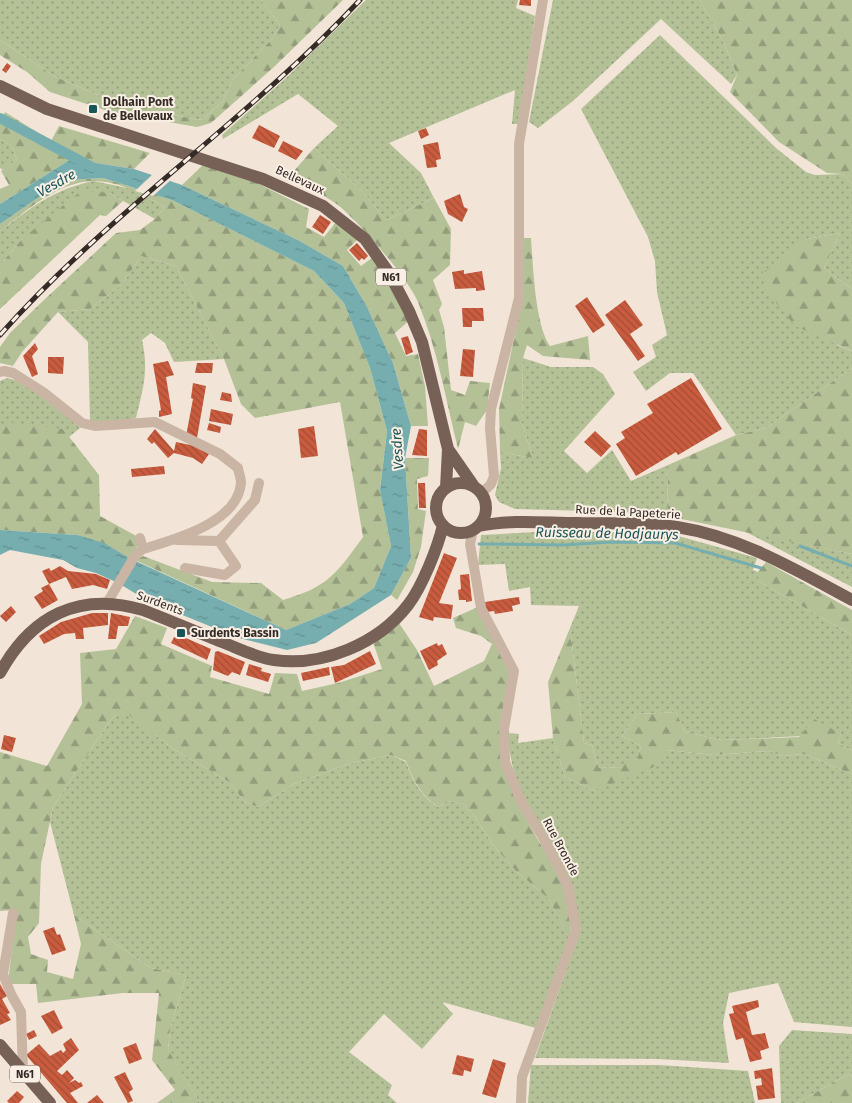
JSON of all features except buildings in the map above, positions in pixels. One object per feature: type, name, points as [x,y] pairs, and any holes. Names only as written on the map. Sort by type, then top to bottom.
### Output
[{"type":"main road","name":"Bellevaux","points":[[0,86],[48,109],[263,179],[323,206],[365,239],[378,256],[409,311],[422,342],[448,449],[446,488]]},
{"type":"main road","name":"Bellevaux","points":[[448,449],[480,494]]},
{"type":"main road","points":[[446,488],[459,482],[480,494],[507,520]]},
{"type":"main road","name":"N61","points":[[443,525],[436,513],[436,506],[441,493],[446,488]]},
{"type":"main road","points":[[443,525],[457,533],[476,528],[486,514],[480,494]]},
{"type":"main road","name":"Rue de la Papeterie","points":[[476,528],[507,520],[675,526],[732,540],[770,556],[852,600]]},
{"type":"main road","name":"Surdents","points":[[0,673],[23,639],[44,622],[73,606],[107,602],[143,610],[272,660],[312,661],[335,654],[360,644],[384,628],[409,605],[431,562],[443,525]]},
{"type":"main road","name":"N61","points":[[0,1045],[50,1103]]},
{"type":"street","points":[[480,494],[491,484],[494,476],[490,428],[491,409],[519,298],[519,144],[543,0]]},
{"type":"street","points":[[0,372],[13,373],[43,392],[82,423],[95,426],[155,422],[220,454],[238,468],[241,484],[234,500],[218,518],[199,530],[143,549],[133,559],[107,602]]},
{"type":"street","points":[[171,540],[219,541],[255,500],[259,483]]},
{"type":"street","points":[[237,494],[255,500]]},
{"type":"street","name":"Rue Bronde","points":[[476,528],[470,544],[481,608],[514,671],[504,729],[505,762],[521,801],[548,844],[568,886],[576,930],[522,1077],[521,1103]]},
{"type":"street","points":[[140,538],[143,549]]},
{"type":"street","points":[[186,568],[225,574],[236,566],[219,541]]},
{"type":"street","points":[[13,914],[3,974],[21,1012],[23,1072]]},
{"type":"green space","points":[[0,0],[261,0],[280,25],[272,39],[233,79],[223,101],[203,119],[197,120],[105,98],[54,76],[0,40]]},
{"type":"green space","points":[[261,0],[343,0],[275,66],[211,123],[197,127],[111,112],[50,92],[27,72],[0,55],[0,40],[54,76],[105,98],[197,120],[203,119],[223,101],[233,79],[272,39],[280,25]]},
{"type":"green space","points":[[366,0],[518,0],[516,8],[535,16],[519,124],[512,124],[515,90],[389,143],[421,173],[434,198],[386,220],[362,191],[314,148],[338,126],[298,94],[223,139],[222,135],[286,78]]},
{"type":"green space","points":[[553,0],[700,0],[723,41],[737,75],[731,84],[661,19],[573,101],[538,128],[529,122]]},
{"type":"green space","points":[[700,0],[852,0],[852,184],[843,174],[827,173],[779,142],[730,92],[737,75],[723,41]]},
{"type":"green space","points":[[660,35],[776,148],[806,172],[815,175],[843,174],[852,184],[852,289],[824,268],[840,233],[806,239],[837,345],[852,351],[852,368],[766,428],[736,435],[693,373],[670,373],[646,391],[633,372],[656,357],[652,345],[667,335],[657,292],[655,261],[648,237],[581,109]]},
{"type":"green space","points":[[5,112],[51,141],[59,126],[150,153],[134,169],[71,159],[0,204],[0,189],[9,185],[1,171],[17,160],[11,145],[0,139],[0,122]]},
{"type":"green space","points":[[0,139],[11,145],[17,160],[3,170],[0,168]]},
{"type":"green space","points":[[314,148],[362,191],[386,220],[434,198],[451,229],[450,265],[433,280],[442,304],[439,310],[444,327],[451,390],[465,395],[470,381],[490,383],[487,410],[476,426],[465,422],[458,449],[431,337],[413,292],[382,251],[347,213],[326,197],[287,179]]},
{"type":"green space","points":[[204,164],[247,178],[309,209],[306,227],[324,237],[336,222],[359,238],[347,250],[361,266],[373,257],[412,318],[395,333],[406,356],[418,354],[425,386],[428,426],[411,426],[393,363],[366,305],[343,266],[298,240],[182,185]]},
{"type":"green space","points":[[103,178],[172,200],[314,271],[344,303],[370,368],[387,431],[380,489],[391,546],[374,588],[350,604],[286,630],[135,560],[143,556],[212,582],[261,583],[283,600],[311,590],[330,578],[363,537],[340,402],[255,418],[241,404],[224,359],[176,266],[141,256],[122,284],[90,309],[58,312],[22,352],[13,366],[0,363],[0,347],[10,333],[45,299],[116,233],[140,230],[155,219],[165,207],[113,183],[81,182],[44,198],[0,231],[0,224],[58,184],[71,180]]},
{"type":"green space","points":[[94,181],[132,189],[165,207],[155,219],[109,193],[22,239],[0,265],[0,231],[55,194],[80,184]]},
{"type":"green space","points":[[81,191],[109,193],[123,201],[106,216],[100,215],[0,309],[0,265],[22,239]]},
{"type":"green space","points":[[840,233],[824,268],[852,289],[852,351],[795,326],[765,289],[762,273],[806,239]]},
{"type":"green space","points":[[524,238],[531,238],[538,310],[545,336],[550,346],[588,336],[590,360],[543,356],[527,345],[523,358],[522,423],[533,458],[500,452],[499,409],[522,301]]},
{"type":"green space","points":[[141,256],[176,266],[224,359],[174,362],[165,343],[151,333],[142,340],[145,370],[136,418],[112,422],[90,421],[88,342],[58,312],[90,309],[122,284]]},
{"type":"green space","points":[[523,358],[551,367],[593,367],[603,374],[615,394],[564,451],[587,473],[612,450],[631,481],[668,465],[667,516],[625,512],[515,509],[499,502],[495,495],[501,468],[500,452],[533,458],[522,423]]},
{"type":"green space","points":[[852,368],[852,554],[667,516],[668,465],[736,435],[766,428]]},
{"type":"green space","points":[[7,378],[37,391],[80,428],[69,437],[63,429],[0,427],[0,381]]},
{"type":"green space","points":[[7,422],[63,429],[99,475],[100,516],[140,538],[132,559],[77,535],[0,530],[0,427]]},
{"type":"green space","points":[[405,458],[429,458],[428,476],[417,479],[418,509],[426,511],[421,547],[413,572],[397,600],[391,595],[411,558]]},
{"type":"green space","points":[[555,531],[671,534],[757,558],[753,570],[758,572],[758,581],[852,635],[852,751],[838,743],[841,734],[722,740],[685,732],[676,712],[637,714],[622,736],[641,746],[637,760],[623,767],[599,768],[592,745],[584,743],[570,628],[579,606],[531,605],[530,587],[509,591],[505,564],[478,565],[481,535]]},
{"type":"green space","points":[[744,531],[852,554],[852,587]]},
{"type":"green space","points":[[766,562],[852,610],[852,635],[758,581],[758,572]]},
{"type":"green space","points":[[478,607],[511,670],[500,724],[504,768],[522,811],[561,881],[569,906],[571,934],[567,935],[549,899],[516,871],[493,845],[473,814],[463,804],[451,801],[438,807],[418,787],[406,761],[391,755],[351,763],[294,784],[258,807],[245,802],[229,782],[172,748],[129,715],[116,715],[109,722],[53,807],[41,864],[39,923],[28,937],[31,954],[48,960],[47,972],[73,979],[81,944],[74,915],[151,968],[186,975],[170,1030],[168,1050],[200,1103],[157,1103],[175,1090],[152,1060],[159,993],[123,993],[38,1003],[36,984],[8,984],[16,910],[0,911],[0,752],[47,766],[82,704],[80,653],[116,649],[135,616],[167,628],[161,644],[212,666],[210,677],[269,694],[275,673],[297,674],[302,691],[338,683],[382,669],[373,642],[399,623],[417,650],[434,686],[484,661],[492,644],[481,636],[456,628],[453,618]]},
{"type":"green space","points":[[570,628],[584,743],[592,745],[599,768],[623,767],[626,758],[637,760],[641,746],[622,736],[637,714],[676,712],[685,732],[722,740],[799,737],[814,719],[841,734],[838,743],[852,751],[852,774],[804,754],[783,756],[769,751],[714,755],[667,750],[656,766],[595,791],[565,777],[553,738],[548,682]]},
{"type":"green space","points":[[116,715],[130,715],[172,748],[229,782],[245,802],[258,807],[294,784],[351,763],[391,755],[406,762],[418,787],[426,798],[438,807],[451,801],[463,804],[473,814],[493,845],[516,871],[549,899],[567,934],[571,934],[539,1029],[442,1002],[453,1014],[422,1049],[384,1014],[349,1052],[392,1085],[388,1095],[397,1103],[200,1103],[168,1051],[170,1030],[186,975],[151,968],[74,915],[50,822],[53,807],[109,722]]},
{"type":"green space","points":[[507,733],[519,734],[518,743],[553,738],[565,777],[595,791],[667,750],[714,755],[769,751],[783,756],[804,754],[852,774],[852,1027],[794,1022],[778,983],[729,993],[723,1023],[729,1063],[657,1059],[535,1058],[581,929],[547,858],[526,808],[517,783]]},
{"type":"green space","points":[[792,1030],[852,1034],[852,1077],[849,1074],[796,1103],[781,1103],[779,1046]]},
{"type":"green space","points":[[531,1065],[659,1065],[748,1071],[755,1103],[528,1103]]},
{"type":"green space","points":[[849,1074],[852,1077],[852,1103],[796,1103]]},
{"type":"water","name":"Vesdre","points":[[71,159],[134,169],[182,185],[298,240],[343,266],[366,305],[393,363],[411,426],[405,458],[411,558],[391,595],[316,643],[287,650],[239,638],[148,601],[118,583],[96,573],[77,568],[63,560],[10,550],[0,555],[0,530],[77,535],[104,543],[129,558],[286,630],[350,604],[374,588],[391,546],[380,490],[387,431],[370,368],[344,303],[314,271],[172,200],[103,178],[71,180],[58,184],[0,224],[0,204]]},
{"type":"pier","points":[[154,173],[172,179],[153,196],[135,191]]},
{"type":"waterway","points":[[0,118],[92,167]]},
{"type":"waterway","name":"Ruisseau de Hodjaurys","points":[[479,544],[675,543],[761,568]]},
{"type":"waterway","name":"Ruisseau de Hodjaurys","points":[[800,546],[852,566]]},
{"type":"railway","points":[[0,335],[42,290],[86,248],[272,86],[360,0]]},
{"type":"place","name":"Dolhain Pont de Bellevaux","points":[[93,109]]},
{"type":"place","name":"Surdents Bassin","points":[[181,633]]}]
